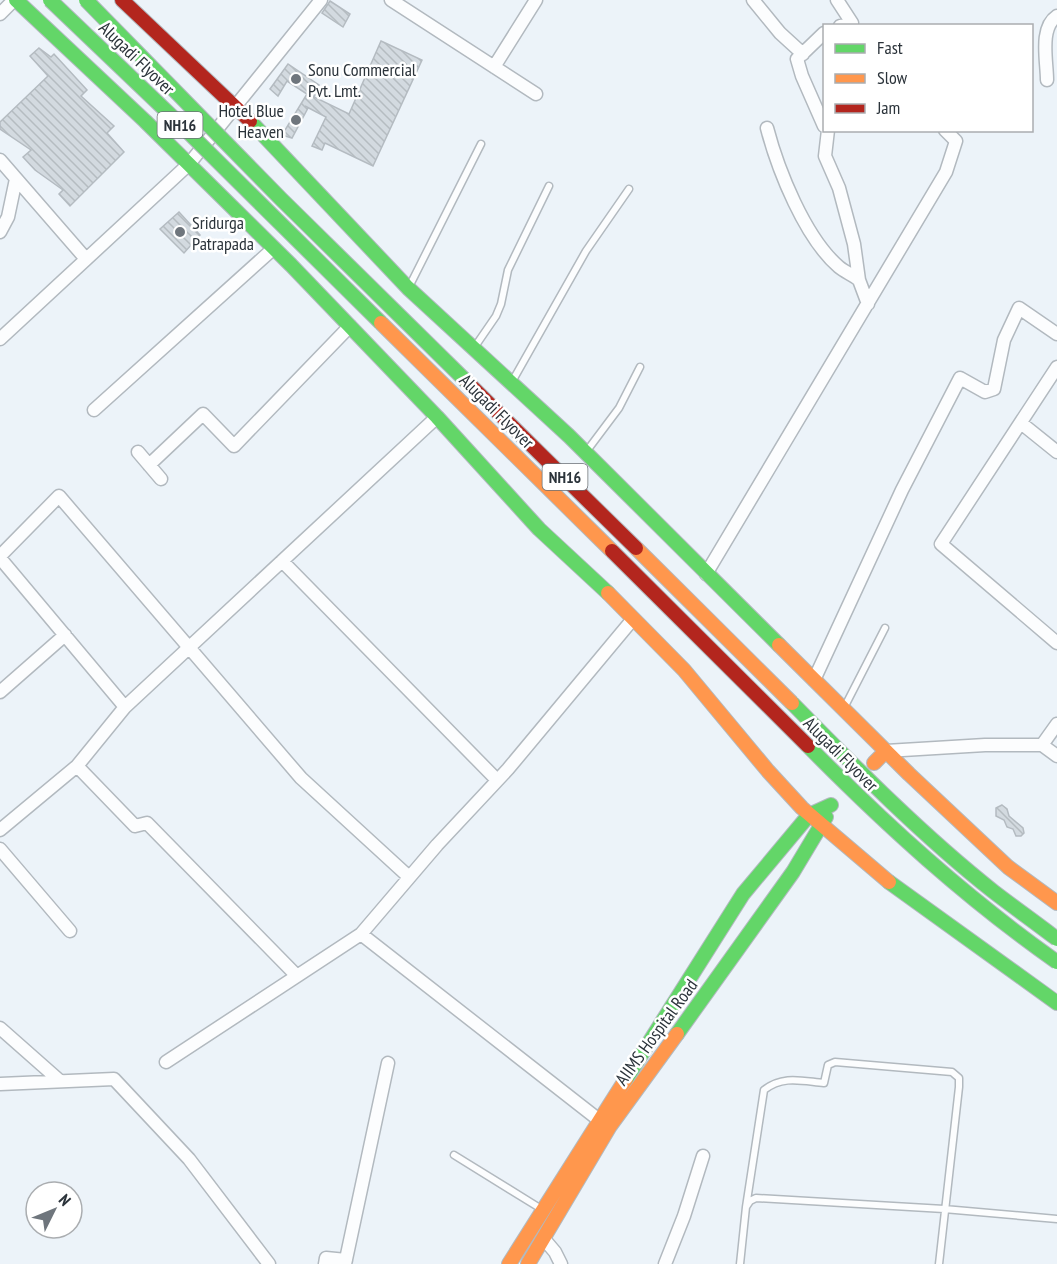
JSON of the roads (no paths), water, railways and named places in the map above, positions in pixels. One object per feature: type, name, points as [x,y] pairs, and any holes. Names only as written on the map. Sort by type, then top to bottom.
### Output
[{"type":"main road","points":[[15,0],[189,164],[350,326],[539,529],[592,577],[684,670],[768,771],[808,814],[903,893],[1057,1003]]},
{"type":"main road","name":"Alugadi Flyover","points":[[50,0],[720,656],[837,777],[917,853],[980,905],[1057,962]]},
{"type":"main road","name":"Alugadi Flyover","points":[[86,0],[281,199],[722,632],[857,769],[993,891],[1057,939]]},
{"type":"main road","points":[[122,0],[236,106],[408,288],[585,453],[886,752],[1008,867],[1057,903]]},
{"type":"main road","points":[[874,763],[886,752]]},
{"type":"main road","points":[[808,814],[831,805],[821,826]]},
{"type":"main road","name":"AIIMS Hospital Road","points":[[509,1264],[743,894],[808,814]]},
{"type":"main road","name":"AIIMS Hospital Road","points":[[528,1264],[609,1126],[762,917],[821,826]]},
{"type":"main road","points":[[542,1211],[555,1221]]},
{"type":"street","points":[[0,14],[15,0]]},
{"type":"street","points":[[0,339],[189,164],[321,0]]},
{"type":"street","points":[[391,0],[536,94]]},
{"type":"street","points":[[494,67],[536,0]]},
{"type":"street","points":[[753,0],[780,33],[802,54]]},
{"type":"street","points":[[837,0],[852,23],[848,24]]},
{"type":"street","points":[[1047,80],[1046,39],[1048,27],[1052,19],[1057,16]]},
{"type":"street","points":[[823,35],[796,59],[823,121]]},
{"type":"street","points":[[767,128],[788,189],[815,239],[839,266],[859,280]]},
{"type":"street","points":[[827,132],[825,156],[839,188],[854,244],[859,280],[868,304]]},
{"type":"street","points":[[706,574],[946,172],[956,141],[947,132]]},
{"type":"street","points":[[0,160],[86,259]]},
{"type":"street","points":[[0,232],[9,217],[16,179]]},
{"type":"street","points":[[94,410],[274,248]]},
{"type":"street","points":[[814,681],[902,490],[960,378],[985,392],[994,389],[1004,340],[1019,308],[1057,334]]},
{"type":"street","points":[[149,465],[203,414],[234,446],[350,326]]},
{"type":"street","points":[[1057,367],[941,544],[1057,643]]},
{"type":"street","points":[[0,830],[77,766],[125,707],[437,417]]},
{"type":"street","points":[[1021,423],[1057,452]]},
{"type":"street","points":[[138,452],[161,479]]},
{"type":"street","points":[[125,707],[0,557],[59,495],[301,778],[409,878]]},
{"type":"street","points":[[282,561],[497,780]]},
{"type":"street","points":[[166,1062],[361,934],[497,780],[633,619]]},
{"type":"street","points":[[0,692],[64,634]]},
{"type":"street","points":[[1042,745],[1057,724]]},
{"type":"street","points":[[886,752],[986,745],[1042,745],[1057,756]]},
{"type":"street","points":[[77,766],[135,826],[147,823],[297,976]]},
{"type":"street","points":[[0,849],[70,931]]},
{"type":"street","points":[[361,934],[599,1120]]},
{"type":"street","points":[[0,1028],[60,1081]]},
{"type":"street","points":[[325,1264],[326,1258],[345,1262],[388,1063]]},
{"type":"street","points":[[0,1084],[114,1079],[189,1159],[269,1264]]},
{"type":"street","points":[[665,1264],[684,1216],[703,1156]]},
{"type":"street","points":[[543,1239],[555,1252],[561,1264]]},
{"type":"lane","points":[[408,288],[481,144]]},
{"type":"lane","points":[[474,348],[496,316],[501,304],[508,270],[549,186]]},
{"type":"lane","points":[[511,383],[586,251],[629,189]]},
{"type":"lane","points":[[585,453],[619,408],[640,367]]},
{"type":"lane","points":[[843,709],[885,628]]},
{"type":"lane","points":[[740,1264],[746,1207],[764,1090],[780,1080],[824,1083],[828,1065],[844,1061],[952,1072],[958,1078],[939,1264]]},
{"type":"lane","points":[[454,1155],[542,1211]]},
{"type":"lane","points":[[746,1207],[756,1198],[767,1197],[1057,1219]]},
{"type":"place","name":"Sonu Commercial Pvt. Lmt.","points":[[296,79]]},
{"type":"place","name":"Hotel Blue Heaven","points":[[296,120]]},
{"type":"place","name":"Sridurga Patrapada","points":[[180,232]]}]
